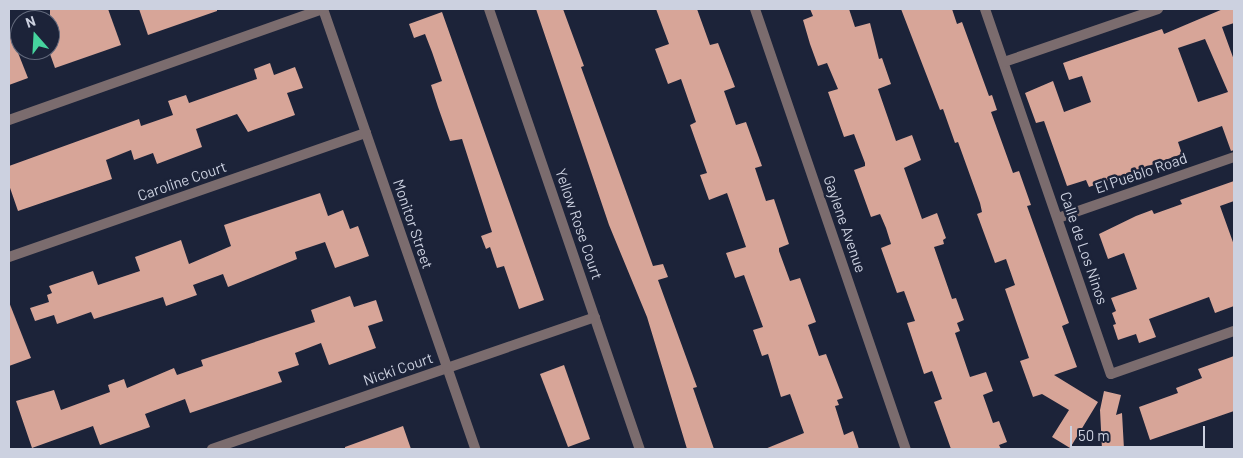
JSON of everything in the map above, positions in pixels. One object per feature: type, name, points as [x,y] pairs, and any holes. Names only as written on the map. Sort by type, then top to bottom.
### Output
[{"type":"street","points":[[9,120],[322,9]]},
{"type":"street","name":"Monitor Street","points":[[322,9],[475,449]]},
{"type":"street","name":"Yellow Rose Court","points":[[489,9],[640,449]]},
{"type":"street","name":"Gaylene Avenue","points":[[755,9],[906,449]]},
{"type":"street","name":"Calle de Los Ninos","points":[[985,9],[1112,374],[1234,332]]},
{"type":"street","points":[[1004,62],[1158,9]]},
{"type":"street","name":"Caroline Court","points":[[9,257],[366,133]]},
{"type":"street","name":"El Pueblo Road","points":[[1058,218],[1234,157]]},
{"type":"street","name":"Nicki Court","points":[[212,449],[595,317]]},
{"type":"building","points":[[108,9],[121,45],[55,68],[52,60],[60,60],[60,10],[50,10]]},
{"type":"building","points":[[139,9],[217,9],[217,11],[148,35]]},
{"type":"building","points":[[536,9],[563,9],[584,66],[581,67],[653,266],[663,264],[668,277],[658,280],[697,387],[693,388],[714,449],[687,449],[647,317],[609,225]]},
{"type":"building","points":[[656,9],[697,9],[710,45],[718,43],[735,87],[724,91],[736,125],[746,122],[762,166],[755,168],[766,201],[774,199],[789,244],[779,248],[779,251],[790,281],[800,278],[816,322],[808,325],[819,356],[826,354],[843,398],[837,400],[839,405],[835,406],[844,435],[853,431],[859,449],[765,449],[804,433],[790,394],[781,397],[768,354],[762,356],[753,330],[763,327],[744,275],[735,278],[726,253],[746,247],[727,193],[709,200],[700,175],[707,173],[690,125],[696,122],[681,79],[668,84],[655,49],[669,44]]},
{"type":"building","points":[[810,9],[849,9],[855,27],[870,23],[879,59],[882,58],[891,84],[878,89],[896,141],[912,135],[921,160],[904,168],[922,219],[937,213],[946,238],[943,240],[944,244],[934,247],[952,299],[956,298],[964,320],[957,323],[960,331],[955,333],[970,377],[986,372],[993,391],[983,395],[993,423],[999,421],[1007,442],[999,445],[1001,449],[951,449],[934,402],[942,399],[932,371],[924,374],[907,323],[915,321],[904,291],[897,293],[881,248],[891,244],[886,228],[880,214],[871,217],[854,170],[865,166],[865,163],[854,134],[844,137],[828,92],[838,89],[827,63],[818,66],[810,44],[803,20],[813,16]]},
{"type":"building","points":[[901,9],[952,9],[957,24],[962,22],[989,96],[992,95],[997,110],[991,112],[1013,173],[1019,171],[1031,205],[1027,206],[1069,323],[1062,326],[1077,367],[1054,375],[1098,402],[1070,448],[1052,437],[1069,410],[1042,394],[1033,397],[1020,361],[1029,358],[1005,289],[1015,285],[1006,259],[995,263],[977,214],[982,212],[980,203],[958,142],[955,143],[943,109],[940,110]]},
{"type":"building","points":[[1223,9],[1234,9],[1234,23],[1222,27],[1234,60],[1234,150],[1231,151],[1222,126],[1178,142],[1182,154],[1089,187],[1086,180],[1067,186],[1044,121],[1036,123],[1025,93],[1053,81],[1064,112],[1091,102],[1082,76],[1069,80],[1063,63],[1162,29],[1164,34]],"holes":[[[1205,39],[1228,92],[1198,102],[1178,48]]]},
{"type":"building","points":[[442,12],[544,300],[519,309],[504,266],[497,268],[490,247],[486,249],[481,236],[492,232],[462,139],[450,141],[438,107],[431,85],[442,81],[432,52],[425,34],[414,38],[409,24]]},
{"type":"building","points":[[9,30],[10,60],[21,60],[28,78],[9,85]]},
{"type":"building","points":[[270,63],[274,75],[295,67],[303,88],[287,93],[295,115],[248,132],[237,114],[196,129],[202,147],[157,164],[153,153],[134,160],[131,150],[106,160],[112,179],[18,211],[9,185],[9,166],[139,119],[141,126],[173,115],[168,101],[186,95],[189,103],[257,79],[254,69]]},
{"type":"building","points":[[1234,181],[1234,201],[1220,206],[1234,245],[1234,306],[1215,313],[1209,297],[1149,319],[1156,337],[1139,343],[1136,334],[1118,340],[1113,325],[1116,324],[1112,313],[1116,311],[1111,298],[1137,289],[1124,253],[1108,259],[1099,234],[1136,216],[1152,210],[1154,214],[1182,204],[1180,200]]},
{"type":"building","points":[[320,193],[328,216],[343,210],[350,229],[358,226],[369,256],[335,268],[325,242],[295,252],[297,259],[228,287],[223,274],[193,285],[197,295],[166,306],[163,297],[94,319],[91,312],[57,324],[54,315],[35,321],[30,308],[49,302],[47,295],[52,293],[49,286],[93,271],[98,285],[140,271],[135,257],[181,240],[189,264],[231,246],[224,225]]},
{"type":"building","points":[[350,296],[354,307],[376,300],[383,321],[368,326],[376,348],[329,365],[321,343],[295,353],[299,365],[278,372],[282,382],[190,413],[185,399],[145,414],[150,427],[100,445],[93,426],[32,448],[16,401],[54,390],[61,410],[110,392],[108,385],[124,379],[127,388],[174,368],[177,375],[203,366],[201,360],[315,322],[311,310]]},
{"type":"building","points":[[9,302],[31,358],[9,366]]},
{"type":"building","points":[[1234,356],[1234,411],[1150,440],[1139,407],[1178,393],[1176,388],[1202,378],[1198,369]]},
{"type":"building","points":[[564,365],[590,439],[568,447],[540,374]]},
{"type":"building","points":[[1104,391],[1121,395],[1116,415],[1122,413],[1124,449],[1102,449],[1100,410]]},
{"type":"building","points":[[403,426],[411,449],[345,449],[345,447]]}]
